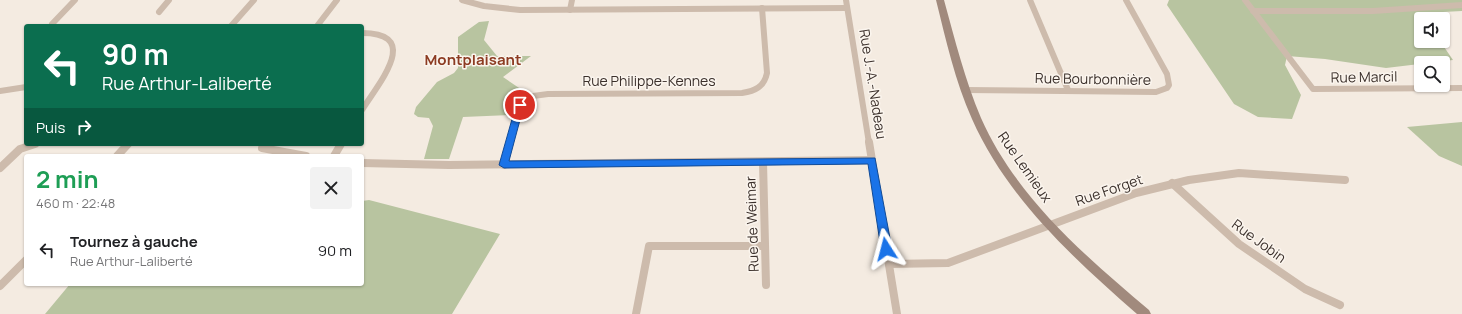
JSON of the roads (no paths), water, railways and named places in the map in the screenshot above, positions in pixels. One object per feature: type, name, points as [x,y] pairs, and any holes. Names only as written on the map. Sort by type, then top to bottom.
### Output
[{"type":"street","points":[[52,24],[75,0]]},
{"type":"street","points":[[159,12],[168,0]]},
{"type":"street","points":[[233,24],[254,0]]},
{"type":"street","points":[[319,24],[337,0]]},
{"type":"street","points":[[462,0],[476,5],[503,9],[570,10],[762,8],[847,4]]},
{"type":"street","points":[[570,10],[572,0]]},
{"type":"street","name":"Rue Lemieux","points":[[940,0],[966,90],[978,120],[1001,162],[1050,225],[1111,285],[1145,314]]},
{"type":"street","points":[[1030,0],[1068,90]]},
{"type":"street","name":"Rue Bourbonnière","points":[[966,90],[1156,92],[1167,88],[1169,85],[1167,74],[1126,0]]},
{"type":"street","points":[[1245,0],[1253,11],[1373,11],[1462,5]]},
{"type":"street","name":"Rue J.-A.-Nadeau","points":[[847,4],[897,314]]},
{"type":"street","name":"Rue Philippe-Kennes","points":[[504,165],[520,105],[533,96],[548,94],[742,93],[761,87],[764,84],[767,74],[762,8]]},
{"type":"street","name":"Rue Marcil","points":[[1253,11],[1313,89],[1462,88]]},
{"type":"street","points":[[364,33],[385,37],[393,44],[394,49],[392,60],[364,107]]},
{"type":"street","points":[[0,91],[24,87]]},
{"type":"street","points":[[0,168],[20,149],[29,146]]},
{"type":"street","points":[[119,154],[126,146]]},
{"type":"street","points":[[262,148],[295,154]]},
{"type":"street","points":[[364,163],[504,165],[872,160]]},
{"type":"street","name":"Rue de Weimar","points":[[763,162],[766,285]]},
{"type":"street","name":"Rue Forget","points":[[889,264],[948,263],[1136,193],[1172,183],[1239,173],[1345,180]]},
{"type":"street","name":"Rue Jobin","points":[[1172,183],[1220,228],[1263,261],[1306,289],[1340,305]]},
{"type":"street","points":[[636,314],[649,246],[765,246]]},
{"type":"street","points":[[1,285],[24,262]]},
{"type":"district","name":"Montplaisant","points":[[473,60]]}]
